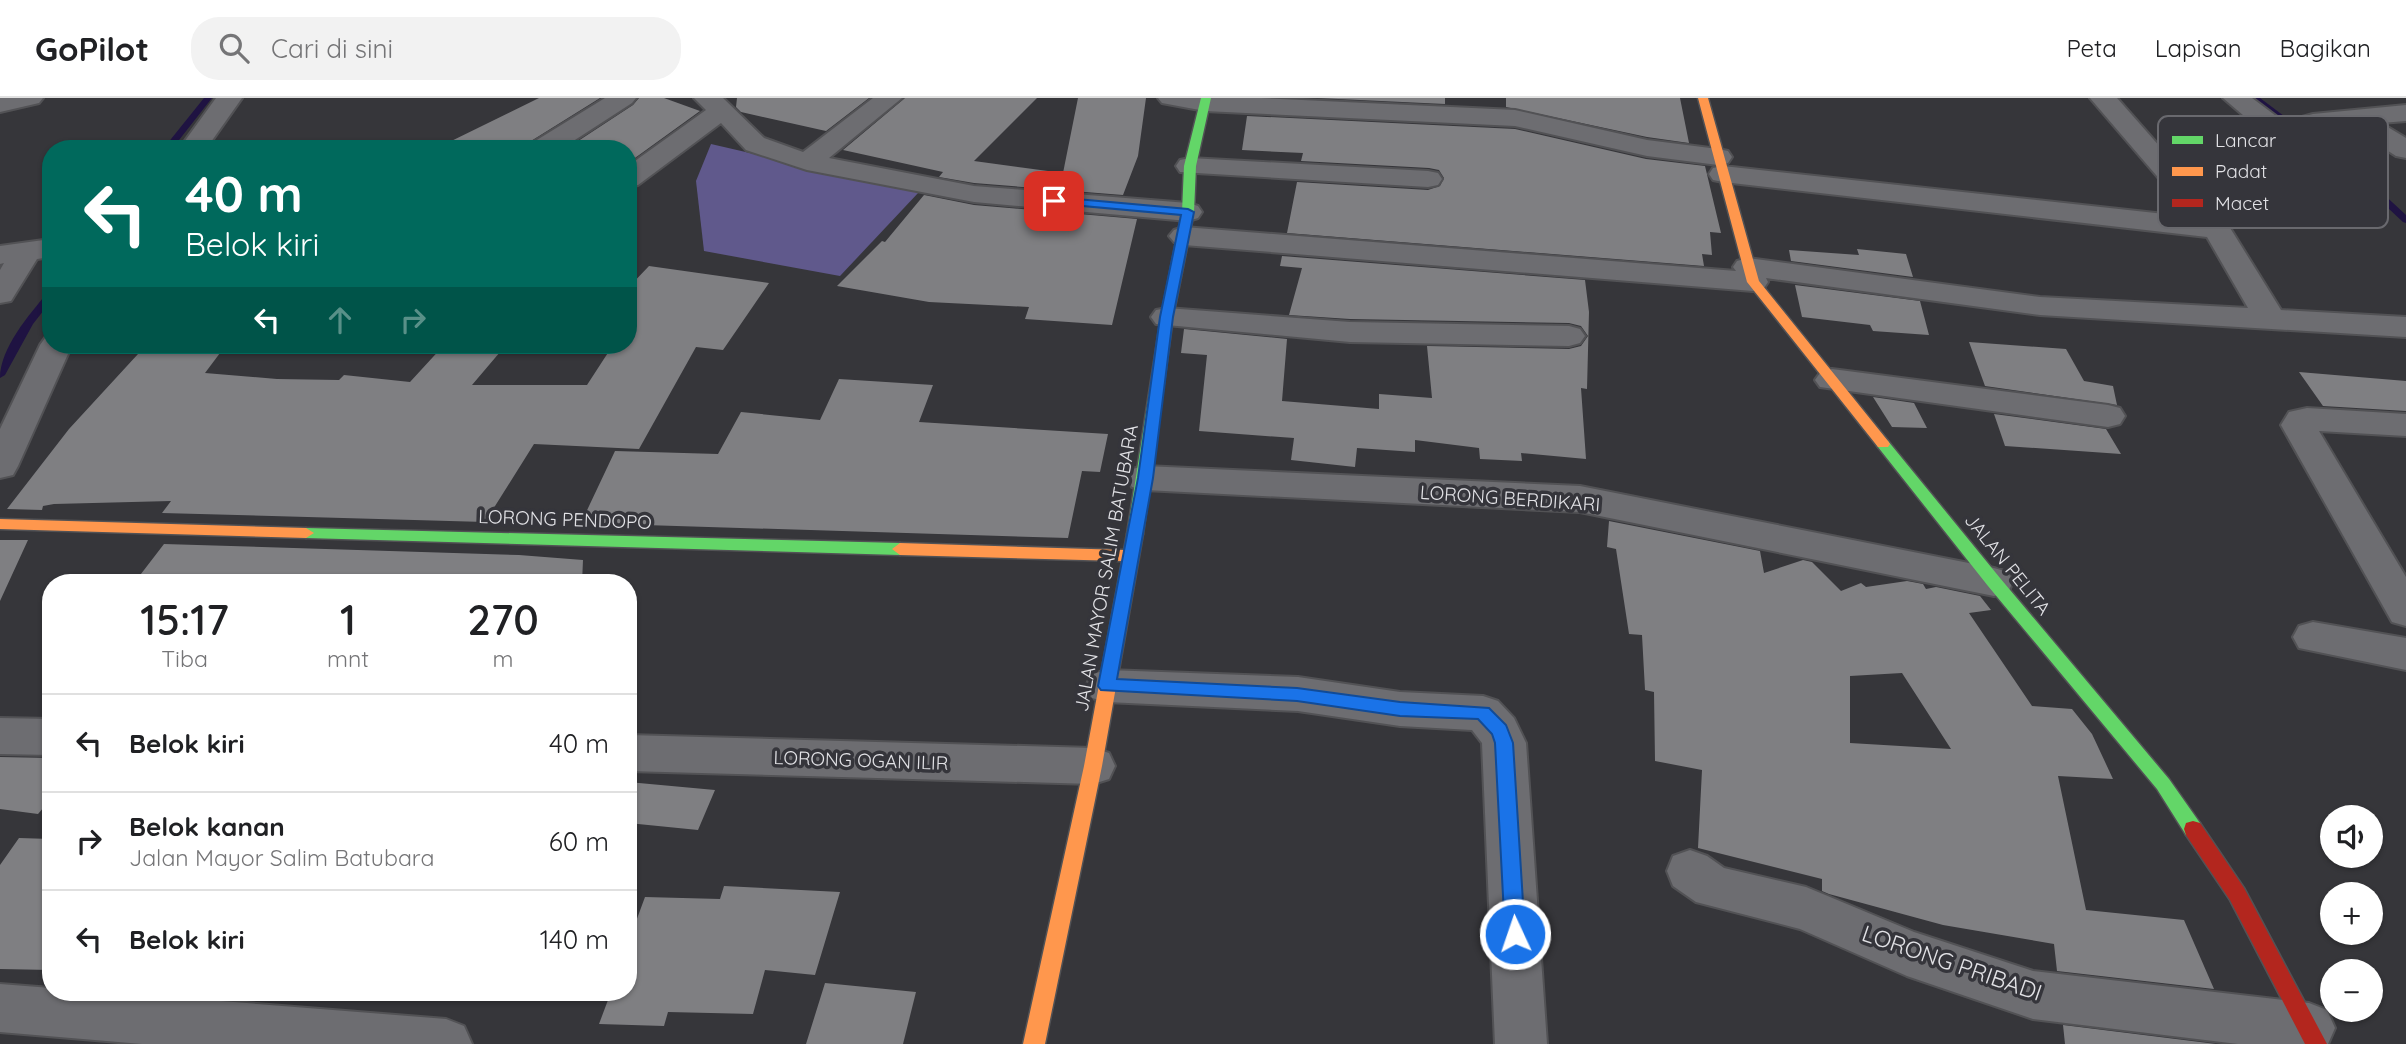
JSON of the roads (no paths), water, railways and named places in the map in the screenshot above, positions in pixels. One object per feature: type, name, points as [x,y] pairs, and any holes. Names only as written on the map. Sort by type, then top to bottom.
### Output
[{"type":"street","points":[[0,104],[30,98]]},
{"type":"street","points":[[199,140],[229,98]]},
{"type":"street","points":[[556,140],[623,98]]},
{"type":"street","points":[[807,162],[889,98]]},
{"type":"street","points":[[1171,98],[1515,108],[1647,148],[1721,166],[2158,222]]},
{"type":"street","name":"JALAN PELITA","points":[[1703,98],[1751,275],[1994,582],[2163,784],[2236,894],[2312,1036]]},
{"type":"street","points":[[2103,98],[2158,161]]},
{"type":"street","points":[[2236,98],[2259,116]]},
{"type":"street","name":"JALAN MAYOR SALIM BATUBARA","points":[[1034,1044],[1093,766],[1145,478],[1167,317],[1186,224],[1190,166],[1205,100]]},
{"type":"street","points":[[637,171],[715,104],[755,144],[807,162],[974,194],[1186,224],[1751,275],[2040,306],[2406,327]]},
{"type":"street","points":[[2375,116],[2406,113]]},
{"type":"street","points":[[2388,139],[2406,150]]},
{"type":"street","points":[[1190,166],[1428,179]]},
{"type":"street","points":[[2209,228],[2217,229],[2270,319]]},
{"type":"street","points":[[0,294],[26,251]]},
{"type":"street","points":[[1167,317],[1350,332],[1569,336]]},
{"type":"street","points":[[0,466],[52,354]]},
{"type":"street","points":[[1832,380],[2108,416]]},
{"type":"street","points":[[2406,425],[2307,419],[2301,420],[2298,425],[2406,611]]},
{"type":"street","name":"LORONG BERDIKARI","points":[[1145,478],[1580,499],[1994,582]]},
{"type":"street","name":"LORONG PENDOPO","points":[[0,524],[1130,556]]},
{"type":"street","points":[[2313,636],[2406,654]]},
{"type":"street","points":[[1107,686],[1297,694],[1400,709],[1470,711],[1488,716],[1499,730],[1504,743],[1521,1044]]},
{"type":"street","points":[[0,736],[42,737]]},
{"type":"street","name":"LORONG OGAN ILIR","points":[[637,753],[1093,766]]},
{"type":"street","name":"LORONG PRIBADI","points":[[1690,871],[1713,887],[1806,909],[1907,953],[2033,995],[2312,1036]]},
{"type":"street","points":[[0,1008],[446,1044]]},
{"type":"waterway","points":[[174,140],[208,98]]},
{"type":"waterway","points":[[2255,98],[2279,116]]},
{"type":"waterway","points":[[2388,203],[2406,220]]},
{"type":"waterway","points":[[0,375],[28,323],[42,305]]}]
